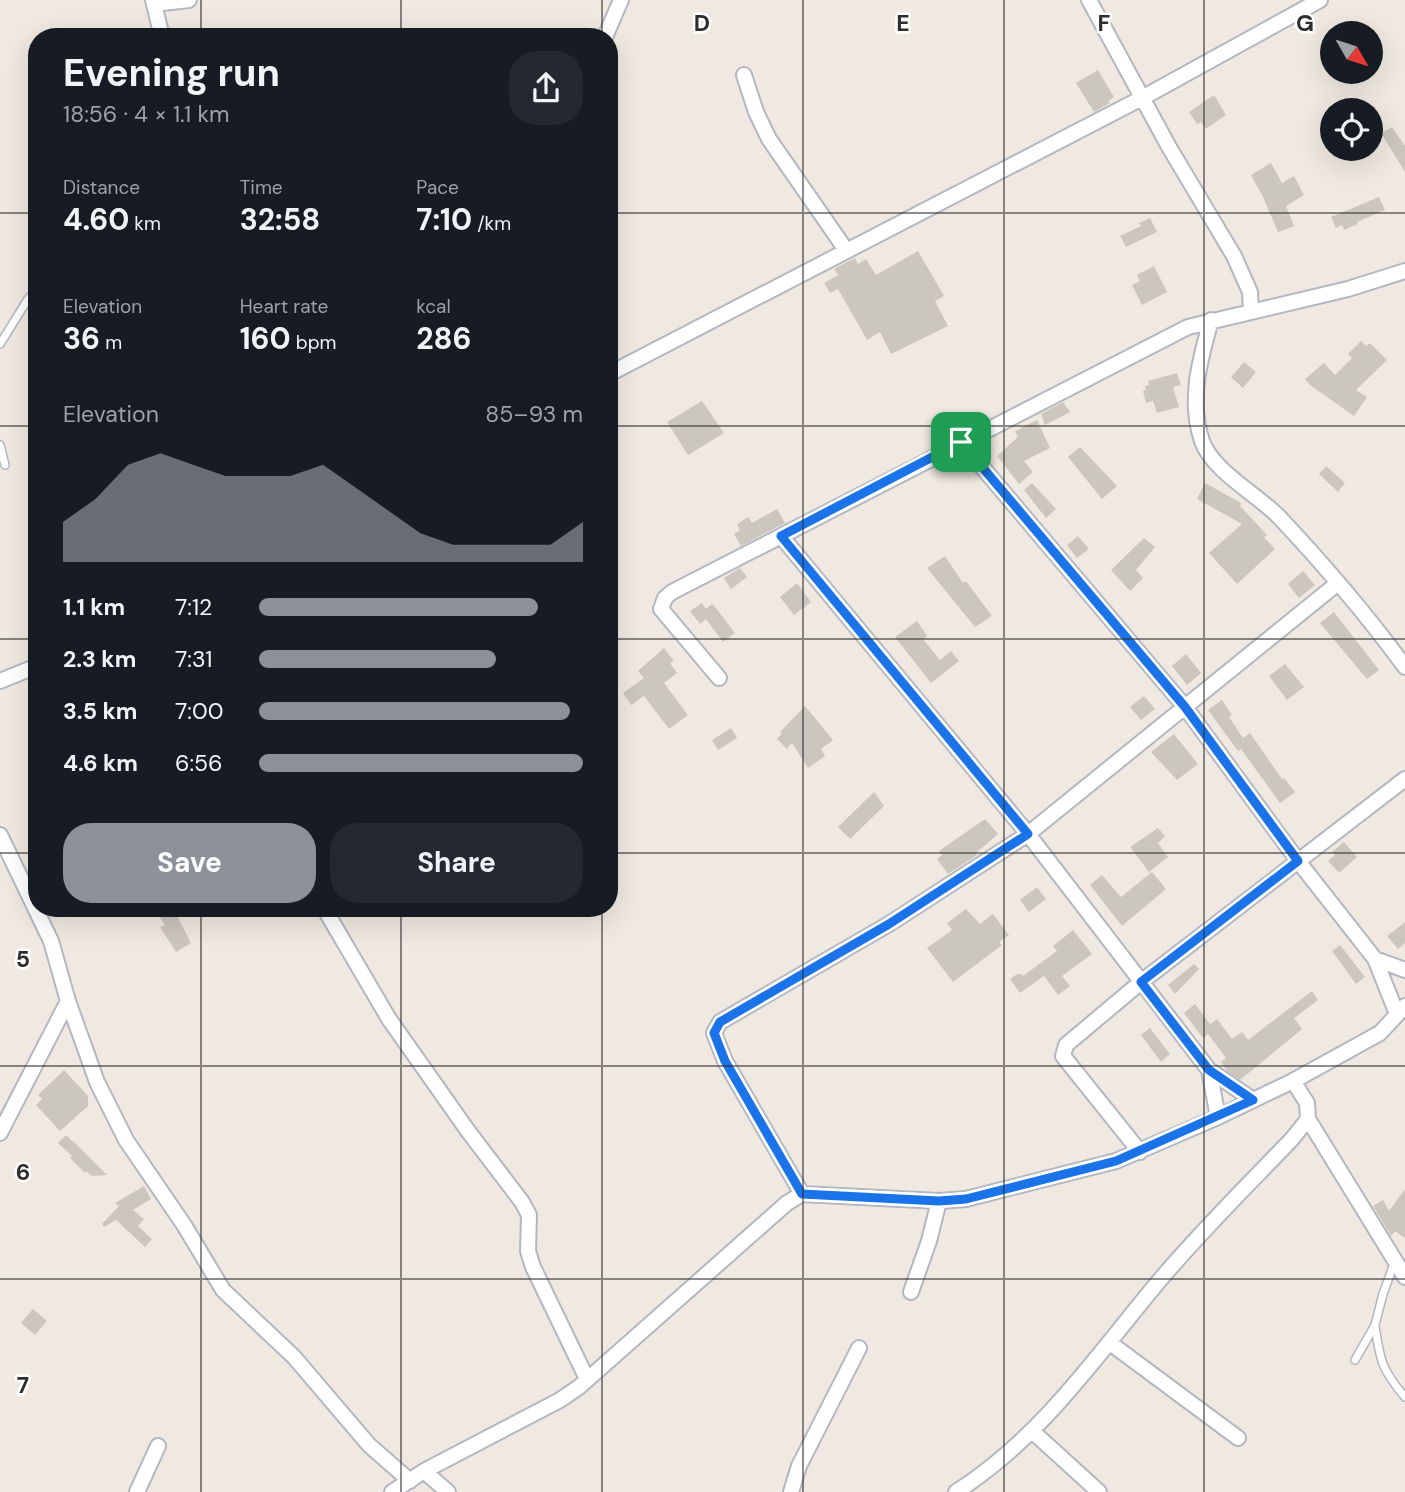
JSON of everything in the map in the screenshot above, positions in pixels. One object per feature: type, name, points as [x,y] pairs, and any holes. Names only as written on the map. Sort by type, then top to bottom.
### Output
[{"type":"street","points":[[160,28],[153,2],[188,0]]},
{"type":"street","points":[[609,28],[621,0]]},
{"type":"street","points":[[1090,0],[1142,98],[1234,256],[1250,292],[1251,312]]},
{"type":"street","points":[[618,369],[1142,98],[1320,0]]},
{"type":"street","points":[[744,75],[756,112],[769,139],[846,250]]},
{"type":"street","points":[[719,677],[661,609],[663,602],[672,592],[1188,327],[1348,289],[1405,271]]},
{"type":"street","points":[[1211,320],[1195,386],[1195,411],[1203,443],[1217,464],[1280,517],[1374,625],[1405,667]]},
{"type":"street","points":[[392,1492],[424,1471],[560,1400],[587,1380],[777,1211],[802,1194],[939,1201],[966,1199],[1116,1161],[1293,1081],[1380,1033],[1401,1010],[1375,959],[1298,861],[1185,707],[961,442]]},
{"type":"street","points":[[781,536],[1028,834],[1209,1070],[1253,1100]]},
{"type":"street","points":[[802,1194],[722,1054],[714,1033],[720,1022],[889,924],[1028,834],[1338,583]]},
{"type":"street","points":[[0,681],[28,670]]},
{"type":"street","points":[[1140,1152],[1063,1056],[1066,1045],[1141,982],[1405,779]]},
{"type":"street","points":[[0,835],[28,893]]},
{"type":"street","points":[[39,917],[51,941],[68,1001],[111,1113],[125,1140],[184,1225],[223,1290],[294,1357],[369,1445],[410,1481]]},
{"type":"street","points":[[329,917],[388,1019],[522,1202],[529,1215],[528,1251],[533,1268],[587,1380]]},
{"type":"street","points":[[1375,959],[1405,970]]},
{"type":"street","points":[[0,1133],[68,1001]]},
{"type":"street","points":[[1209,1070],[1218,1117]]},
{"type":"street","points":[[1293,1081],[1307,1103],[1308,1119],[1405,1277]]},
{"type":"street","points":[[956,1492],[989,1471],[1059,1405],[1156,1284],[1308,1119]]},
{"type":"street","points":[[911,1292],[929,1241],[939,1201]]},
{"type":"street","points":[[1110,1343],[1238,1438]]},
{"type":"street","points":[[791,1492],[799,1466],[859,1348]]},
{"type":"street","points":[[1032,1431],[1099,1492]]},
{"type":"street","points":[[137,1492],[158,1446]]},
{"type":"street","points":[[424,1471],[447,1492]]},
{"type":"lane","points":[[0,344],[28,299]]},
{"type":"lane","points":[[0,445],[5,465]]},
{"type":"lane","points":[[1355,1360],[1375,1325],[1395,1261]]},
{"type":"lane","points":[[1375,1325],[1379,1357],[1386,1375],[1405,1397]]},
{"type":"building","points":[[1098,70],[1114,97],[1108,101],[1110,103],[1094,112],[1076,83]]},
{"type":"building","points":[[1214,95],[1226,115],[1206,129],[1201,122],[1197,124],[1189,112]]},
{"type":"building","points":[[1392,127],[1405,146],[1405,172],[1383,136],[1383,132]]},
{"type":"building","points":[[1271,163],[1282,183],[1294,176],[1304,195],[1286,206],[1294,226],[1278,232],[1251,175]]},
{"type":"building","points":[[1379,197],[1385,210],[1344,230],[1342,225],[1336,228],[1331,217]]},
{"type":"building","points":[[1150,218],[1157,232],[1126,247],[1120,236],[1141,226],[1139,223]]},
{"type":"building","points":[[918,251],[944,296],[935,301],[948,326],[891,354],[880,332],[867,340],[838,289],[830,293],[824,283],[838,275],[834,269],[855,258],[858,264],[866,259],[876,275]]},
{"type":"building","points":[[1154,266],[1167,292],[1142,305],[1132,285],[1140,281],[1137,275]]},
{"type":"building","points":[[1361,341],[1366,346],[1370,343],[1387,360],[1356,390],[1367,397],[1354,416],[1305,379],[1324,363],[1335,375],[1352,358],[1348,354]]},
{"type":"building","points":[[1244,362],[1256,372],[1243,388],[1231,377]]},
{"type":"building","points":[[1177,373],[1181,385],[1173,387],[1179,407],[1157,413],[1153,401],[1146,403],[1143,391],[1146,390],[1145,386],[1149,385],[1148,381]]},
{"type":"building","points":[[702,401],[724,433],[688,455],[667,422]]},
{"type":"building","points":[[1063,402],[1070,412],[1045,425],[1041,414]]},
{"type":"building","points":[[1037,420],[1050,448],[1024,461],[1033,472],[1019,484],[997,456],[1018,437],[1015,431]]},
{"type":"building","points":[[1080,447],[1117,486],[1102,499],[1068,457]]},
{"type":"building","points":[[1326,466],[1345,483],[1338,492],[1319,474]]},
{"type":"building","points":[[1032,483],[1056,509],[1046,518],[1024,490]]},
{"type":"building","points":[[1205,483],[1241,503],[1240,506],[1267,535],[1262,535],[1275,549],[1237,584],[1209,553],[1242,524],[1197,499]]},
{"type":"building","points":[[777,509],[785,523],[741,546],[734,534],[740,530],[737,524],[748,517],[752,523]]},
{"type":"building","points":[[1078,536],[1089,549],[1077,558],[1067,545]]},
{"type":"building","points":[[1144,538],[1155,547],[1136,570],[1143,578],[1130,591],[1111,570]]},
{"type":"building","points":[[945,556],[963,583],[966,581],[992,616],[975,627],[927,568]]},
{"type":"building","points":[[740,568],[747,577],[731,589],[724,578]]},
{"type":"building","points":[[1303,571],[1315,585],[1299,598],[1288,584]]},
{"type":"building","points":[[797,583],[811,602],[794,615],[780,597]]},
{"type":"building","points":[[702,603],[706,609],[712,604],[735,633],[723,642],[706,619],[700,624],[690,611]]},
{"type":"building","points":[[1334,612],[1379,670],[1367,679],[1320,623]]},
{"type":"building","points":[[917,621],[927,636],[923,639],[940,660],[951,651],[959,661],[931,683],[895,637]]},
{"type":"building","points":[[664,648],[674,661],[670,663],[677,673],[664,683],[688,715],[669,729],[644,696],[631,705],[623,693],[644,678],[638,671]]},
{"type":"building","points":[[1186,654],[1201,673],[1187,685],[1172,666]]},
{"type":"building","points":[[1285,664],[1304,687],[1287,700],[1269,676]]},
{"type":"building","points":[[1144,696],[1155,709],[1141,720],[1130,707]]},
{"type":"building","points":[[1222,700],[1243,738],[1250,733],[1282,779],[1284,778],[1295,792],[1280,803],[1241,749],[1238,751],[1208,710]]},
{"type":"building","points":[[805,706],[833,740],[821,749],[825,756],[808,768],[792,743],[787,749],[777,739],[782,733],[780,732]]},
{"type":"building","points":[[731,728],[737,738],[718,750],[712,740]]},
{"type":"building","points":[[1174,734],[1198,764],[1177,780],[1151,752]]},
{"type":"building","points":[[874,792],[884,806],[850,839],[838,827]]},
{"type":"building","points":[[985,819],[998,834],[976,853],[977,855],[948,874],[937,859],[942,855],[939,851]]},
{"type":"building","points":[[1158,828],[1165,836],[1158,843],[1168,857],[1149,872],[1130,847]]},
{"type":"building","points":[[1344,842],[1357,857],[1339,873],[1328,861],[1335,855],[1332,852]]},
{"type":"building","points":[[1152,872],[1166,889],[1122,926],[1090,885],[1102,875],[1121,897]]},
{"type":"building","points":[[1037,887],[1046,899],[1029,912],[1020,900]]},
{"type":"building","points":[[966,909],[980,924],[993,914],[1009,935],[999,942],[1002,945],[953,982],[927,948],[952,930],[947,923]]},
{"type":"building","points":[[160,917],[178,917],[191,943],[176,952],[160,927],[165,925]]},
{"type":"building","points":[[1405,922],[1405,943],[1398,949],[1387,936]]},
{"type":"building","points":[[1073,930],[1092,954],[1062,976],[1070,986],[1058,995],[1044,976],[1020,993],[1010,979],[1017,974],[1023,976],[1057,951],[1053,946]]},
{"type":"building","points":[[1340,945],[1365,977],[1356,984],[1332,951]]},
{"type":"building","points":[[1194,964],[1199,969],[1175,994],[1168,985]]},
{"type":"building","points":[[1312,991],[1318,1000],[1294,1018],[1302,1029],[1240,1080],[1227,1071],[1221,1062],[1226,1058],[1208,1034],[1203,1038],[1184,1013],[1195,1004],[1210,1024],[1217,1019],[1232,1039],[1242,1032],[1248,1040]]},
{"type":"building","points":[[1150,1028],[1170,1054],[1161,1062],[1141,1035]]},
{"type":"building","points":[[64,1070],[88,1096],[88,1106],[60,1131],[36,1105],[42,1099],[38,1095]]},
{"type":"building","points":[[66,1135],[107,1175],[92,1176],[86,1171],[85,1173],[58,1143]]},
{"type":"building","points":[[144,1186],[151,1199],[133,1210],[144,1219],[138,1226],[152,1239],[145,1247],[116,1220],[104,1227],[102,1224],[119,1206],[115,1203]]},
{"type":"building","points":[[1405,1189],[1405,1238],[1395,1231],[1391,1236],[1373,1206],[1383,1200],[1389,1211]]},
{"type":"building","points":[[33,1309],[47,1321],[35,1335],[21,1323]]},
{"type":"route","points":[[961,442],[1185,707],[1298,861],[1141,982],[1209,1070],[1253,1100],[1116,1161],[966,1199],[939,1201],[802,1194],[725,1061],[714,1033],[720,1022],[889,924],[1028,834],[781,536],[961,442]]}]
